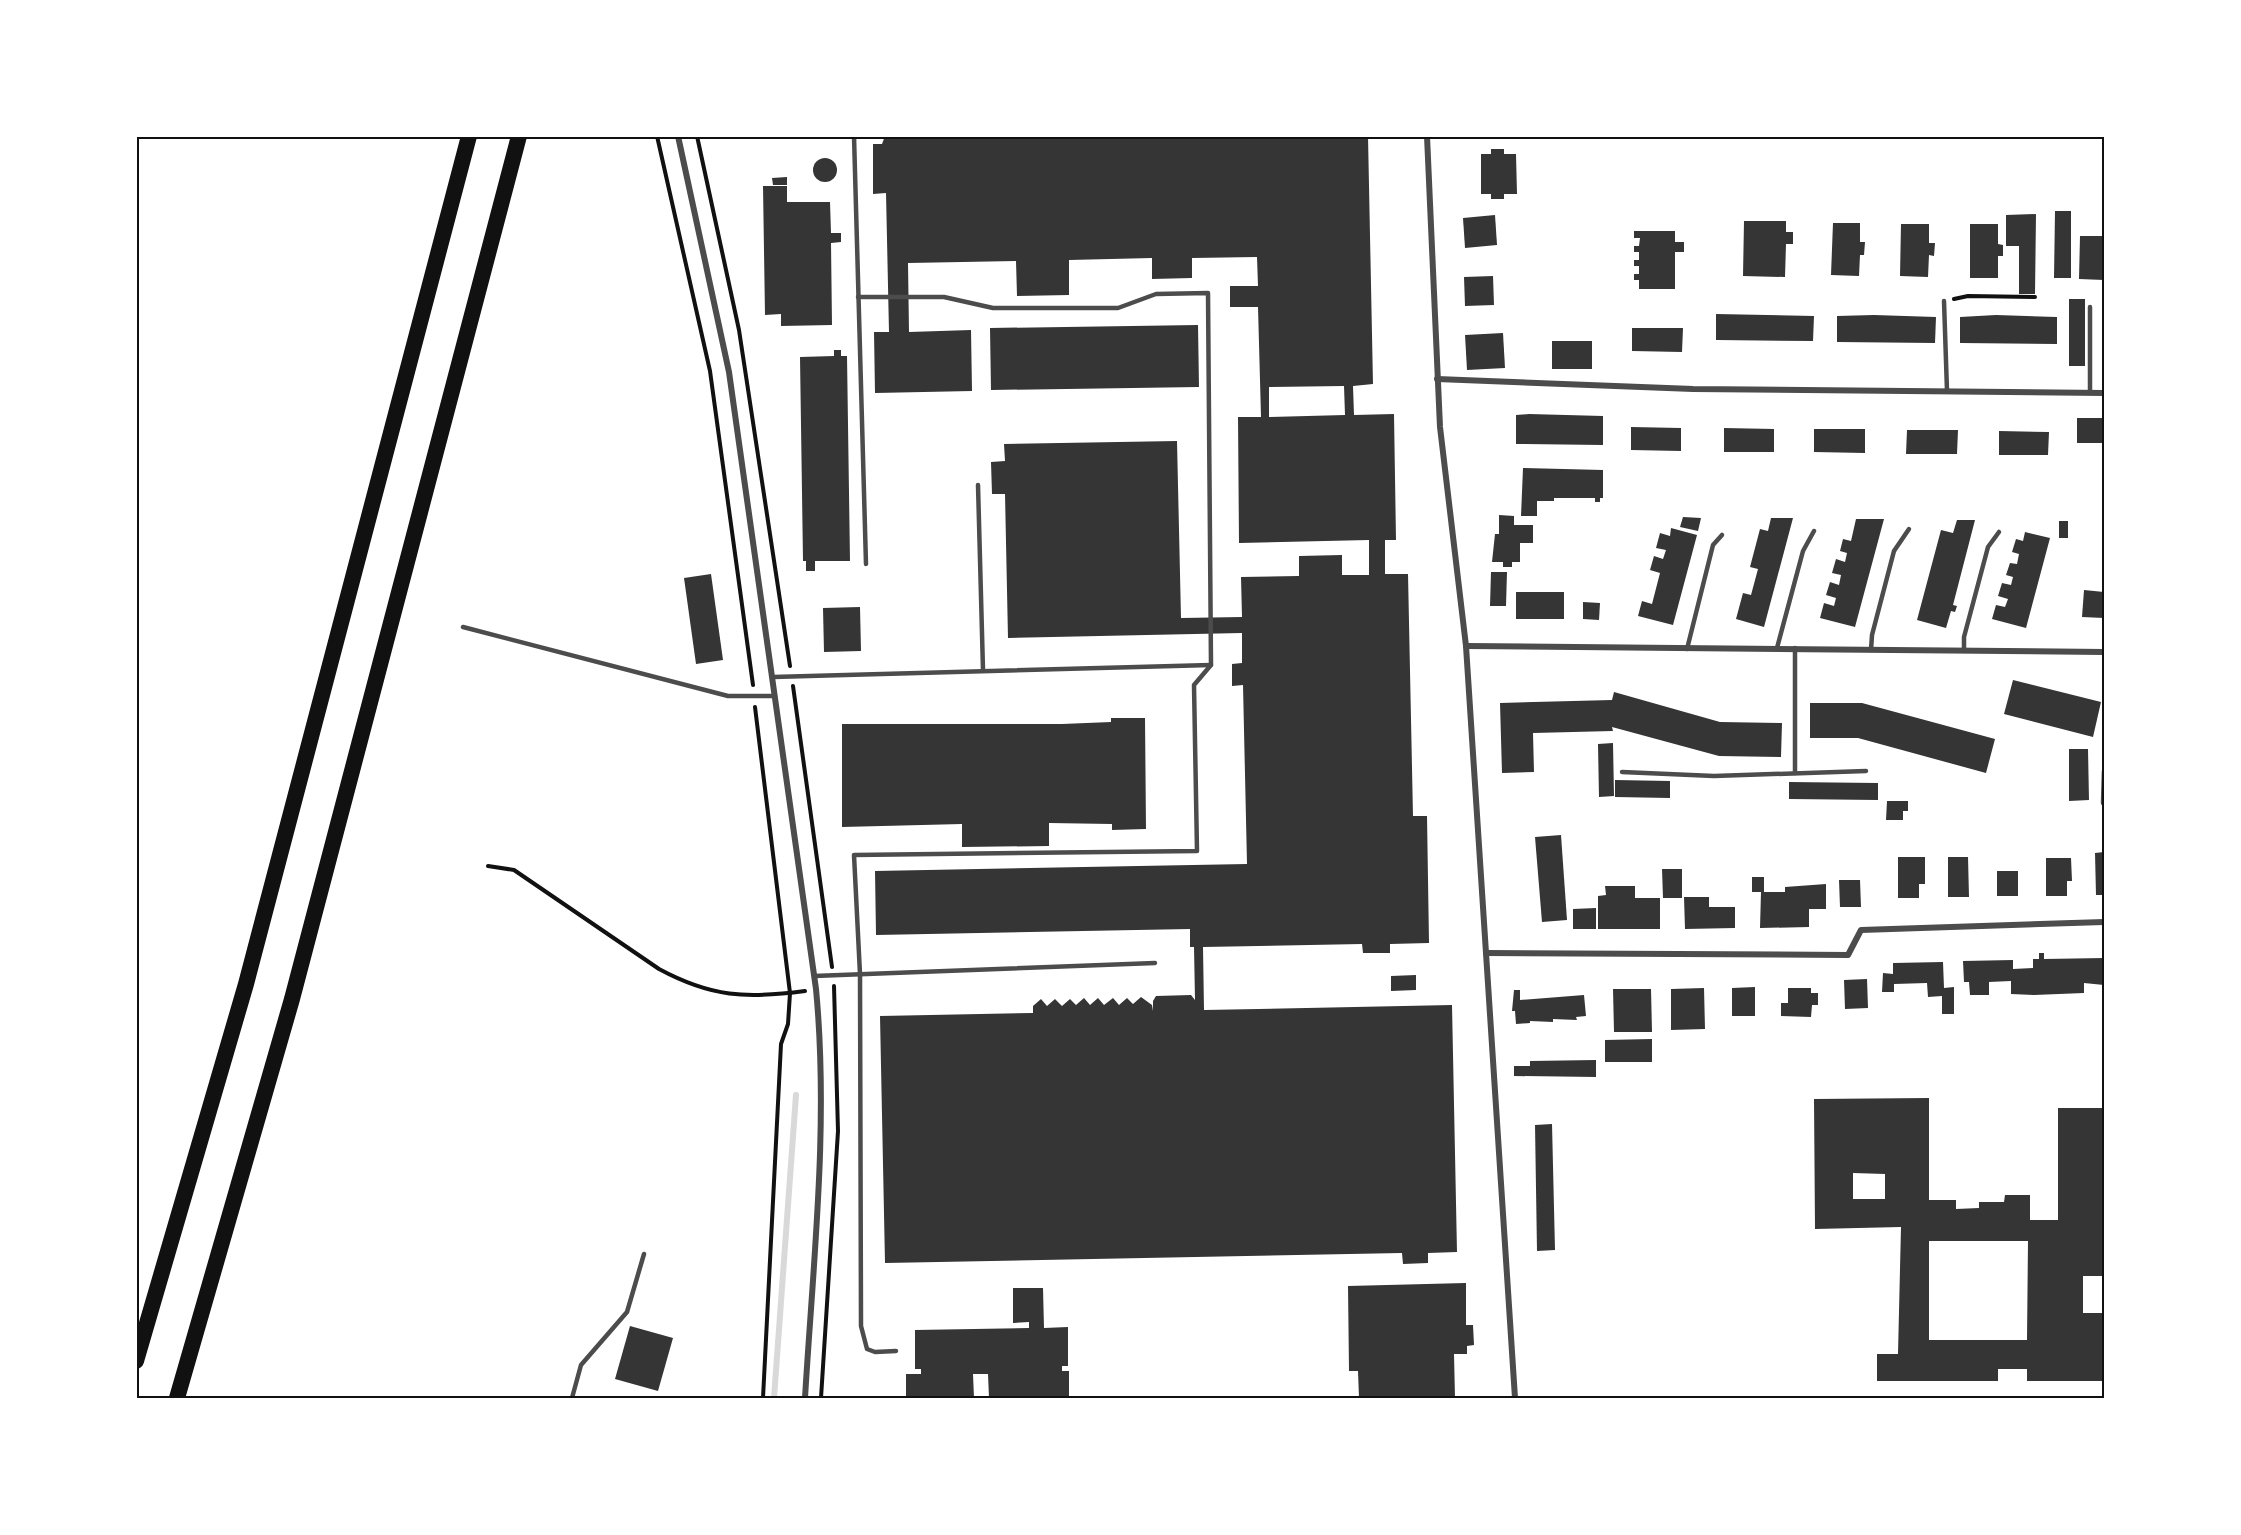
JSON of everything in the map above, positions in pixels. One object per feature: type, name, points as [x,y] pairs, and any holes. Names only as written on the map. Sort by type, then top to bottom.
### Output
[{"type":"highway","points":[[136,1362],[246,984],[469,136]]},
{"type":"highway","points":[[177,1398],[292,999],[519,136]]},
{"type":"street","points":[[678,136],[729,372],[814,976],[821,1045],[822,1098],[805,1398]]},
{"type":"street","points":[[1427,136],[1440,428],[1466,646],[1515,1398]]},
{"type":"street","points":[[1437,379],[1693,389],[2104,393]]},
{"type":"street","points":[[1466,646],[2104,652]]},
{"type":"street","points":[[1486,953],[1848,955],[1861,930],[2104,922]]},
{"type":"lane","points":[[854,136],[866,564]]},
{"type":"lane","points":[[858,297],[944,297],[993,309],[1118,308],[1156,294],[1208,294],[1211,665],[1194,685],[1197,851],[854,855],[860,974],[861,1326],[867,1348],[875,1352],[896,1351]]},
{"type":"lane","points":[[1944,301],[1947,391]]},
{"type":"lane","points":[[2090,307],[2090,393]]},
{"type":"lane","points":[[978,485],[983,670]]},
{"type":"lane","points":[[1871,650],[1872,635],[1894,551],[1909,529]]},
{"type":"lane","points":[[1776,648],[1803,551],[1814,531]]},
{"type":"lane","points":[[1964,651],[1964,638],[1988,547],[1999,532]]},
{"type":"lane","points":[[1687,649],[1713,545],[1722,535]]},
{"type":"lane","points":[[463,627],[728,696],[775,696]]},
{"type":"lane","points":[[1795,648],[1795,773]]},
{"type":"lane","points":[[773,677],[1211,665]]},
{"type":"lane","points":[[1622,772],[1714,776],[1866,771]]},
{"type":"lane","points":[[2103,803],[2104,771]]},
{"type":"lane","points":[[814,976],[1155,963]]},
{"type":"lane","points":[[572,1398],[581,1365],[627,1312],[644,1254]]},
{"type":"path","points":[[657,136],[710,371],[754,696],[790,993],[788,1024],[781,1044],[763,1398]]},
{"type":"path","points":[[1944,301],[1968,296],[2035,297]]},
{"type":"path","points":[[488,866],[514,870],[659,969],[682,982],[706,991],[727,995],[790,993]]},
{"type":"building","points":[[885,136],[1368,136],[1373,384],[1353,386],[1354,415],[1394,414],[1396,540],[1385,540],[1385,574],[1408,574],[1413,816],[1427,816],[1429,943],[1390,944],[1390,953],[1363,953],[1362,944],[1203,947],[1204,1010],[1452,1005],[1457,1252],[1428,1253],[1428,1263],[1403,1264],[1402,1253],[885,1263],[880,1016],[1033,1013],[1033,1006],[1041,999],[1047,1006],[1055,999],[1062,1006],[1070,999],[1076,1005],[1084,998],[1090,1005],[1098,998],[1104,1005],[1113,998],[1119,1005],[1127,998],[1133,1004],[1141,997],[1152,1005],[1153,1011],[1153,1001],[1156,996],[1191,995],[1195,1000],[1194,947],[1190,947],[1190,929],[876,935],[875,871],[1247,864],[1243,685],[1232,686],[1232,664],[1242,663],[1242,633],[1008,638],[1005,494],[992,494],[991,462],[1005,461],[1004,444],[1177,441],[1181,618],[1242,617],[1241,577],[1299,576],[1299,556],[1342,555],[1342,575],[1369,575],[1369,540],[1239,543],[1238,417],[1261,417],[1258,307],[1230,307],[1230,286],[1258,286],[1257,257],[1192,258],[1192,278],[1152,279],[1152,258],[1069,260],[1069,295],[1017,296],[1016,261],[908,263],[909,332],[971,330],[972,391],[875,393],[874,332],[889,332],[886,193],[873,194],[873,144],[882,144]],"holes":[[[1344,386],[1345,415],[1269,417],[1269,387]]]},
{"type":"building","points":[[1491,149],[1504,149],[1504,154],[1516,154],[1517,194],[1504,194],[1504,199],[1491,199],[1491,194],[1481,194],[1481,154],[1491,154]]},
{"type":"building","points":[[825,158],[834,161],[837,170],[834,179],[825,182],[816,179],[813,170],[816,161]]},
{"type":"building","points":[[787,177],[787,185],[773,185],[772,178]]},
{"type":"building","points":[[763,186],[787,186],[787,202],[830,202],[831,233],[841,233],[841,242],[831,243],[832,325],[781,326],[781,314],[765,315]]},
{"type":"building","points":[[2055,211],[2071,211],[2071,278],[2054,278]]},
{"type":"building","points":[[2036,214],[2035,294],[2019,294],[2019,246],[2006,246],[2006,215]]},
{"type":"building","points":[[1495,215],[1497,245],[1465,248],[1463,218]]},
{"type":"building","points":[[1744,221],[1786,221],[1786,232],[1793,232],[1793,244],[1786,244],[1785,277],[1743,276]]},
{"type":"building","points":[[1833,223],[1860,223],[1860,242],[1865,242],[1864,255],[1860,255],[1859,276],[1831,275]]},
{"type":"building","points":[[1901,224],[1929,224],[1929,243],[1935,243],[1934,256],[1929,255],[1928,277],[1900,276]]},
{"type":"building","points":[[1970,224],[1998,224],[1998,244],[2003,245],[2003,256],[1998,256],[1998,278],[1970,278]]},
{"type":"building","points":[[1634,231],[1675,231],[1675,242],[1684,242],[1684,252],[1675,252],[1675,289],[1639,289],[1639,280],[1634,280],[1634,274],[1639,274],[1639,266],[1634,266],[1634,260],[1639,260],[1639,252],[1634,252],[1634,246],[1639,246],[1640,238],[1634,238]]},
{"type":"building","points":[[2080,236],[2104,236],[2104,280],[2079,279]]},
{"type":"building","points":[[1493,276],[1494,305],[1465,306],[1464,277]]},
{"type":"building","points":[[2069,299],[2085,299],[2085,366],[2069,366]]},
{"type":"building","points":[[1716,314],[1814,316],[1813,341],[1716,340]]},
{"type":"building","points":[[1996,315],[2057,317],[2057,344],[1960,343],[1960,317]]},
{"type":"building","points":[[1837,316],[1936,317],[1935,343],[1837,342]]},
{"type":"building","points":[[1198,325],[1199,387],[991,390],[990,328]]},
{"type":"building","points":[[1632,328],[1683,328],[1682,352],[1632,351]]},
{"type":"building","points":[[1503,333],[1505,368],[1467,370],[1465,335]]},
{"type":"building","points":[[1552,341],[1592,341],[1592,369],[1552,369]]},
{"type":"building","points":[[834,350],[841,350],[841,356],[847,356],[850,561],[815,561],[815,571],[806,571],[806,561],[803,561],[800,357],[834,356]]},
{"type":"building","points":[[1516,415],[1603,416],[1603,445],[1516,444]]},
{"type":"building","points":[[2077,418],[2104,418],[2104,443],[2077,443]]},
{"type":"building","points":[[1631,427],[1681,428],[1681,451],[1631,450]]},
{"type":"building","points":[[1724,428],[1774,429],[1774,452],[1724,452]]},
{"type":"building","points":[[1814,429],[1865,429],[1865,453],[1814,452]]},
{"type":"building","points":[[1907,430],[1958,430],[1957,454],[1906,454]]},
{"type":"building","points":[[1999,431],[2049,432],[2048,455],[1999,455]]},
{"type":"building","points":[[1523,468],[1603,470],[1603,498],[1600,498],[1600,502],[1595,502],[1595,498],[1554,498],[1554,501],[1537,501],[1537,516],[1521,516]]},
{"type":"building","points":[[1499,515],[1514,516],[1514,525],[1533,525],[1533,543],[1520,543],[1520,562],[1512,562],[1512,567],[1503,567],[1503,562],[1492,562],[1495,534],[1499,534]]},
{"type":"building","points":[[1683,517],[1701,518],[1698,531],[1680,527]]},
{"type":"building","points":[[1771,518],[1793,518],[1764,627],[1736,619],[1743,593],[1751,595],[1758,569],[1750,567],[1760,529],[1768,531]]},
{"type":"building","points":[[1856,519],[1884,519],[1855,627],[1820,618],[1824,603],[1834,606],[1836,598],[1826,595],[1830,582],[1839,585],[1841,575],[1832,573],[1836,559],[1845,562],[1847,553],[1840,551],[1843,539],[1851,541]]},
{"type":"building","points":[[1957,520],[1975,520],[1953,605],[1957,606],[1955,612],[1951,611],[1946,628],[1917,620],[1941,530],[1953,533]]},
{"type":"building","points":[[2059,521],[2068,521],[2068,538],[2059,538]]},
{"type":"building","points":[[1671,528],[1697,535],[1673,625],[1638,616],[1642,601],[1652,604],[1660,573],[1650,570],[1654,556],[1663,559],[1666,550],[1656,548],[1660,533],[1670,536]]},
{"type":"building","points":[[2025,532],[2050,538],[2026,628],[1992,619],[1996,605],[2005,607],[2008,599],[1998,596],[2002,583],[2011,585],[2013,577],[2006,575],[2010,563],[2017,564],[2019,554],[2012,552],[2016,539],[2023,541]]},
{"type":"building","points":[[1491,572],[1507,572],[1506,606],[1490,606]]},
{"type":"building","points":[[711,574],[723,660],[696,664],[684,578]]},
{"type":"building","points":[[2084,590],[2104,592],[2104,618],[2082,617]]},
{"type":"building","points":[[1516,592],[1564,592],[1564,619],[1516,619]]},
{"type":"building","points":[[1583,602],[1600,603],[1599,620],[1583,619]]},
{"type":"building","points":[[860,607],[861,651],[824,652],[823,608]]},
{"type":"building","points":[[2013,680],[2101,702],[2093,737],[2004,714]]},
{"type":"building","points":[[1614,692],[1720,722],[1782,723],[1781,757],[1719,756],[1612,727],[1613,731],[1533,733],[1534,772],[1502,773],[1500,703],[1612,700]]},
{"type":"building","points":[[1810,703],[1862,703],[1995,739],[1986,773],[1858,738],[1810,738]]},
{"type":"building","points":[[1111,718],[1145,718],[1146,829],[1112,830],[1112,824],[1049,823],[1049,846],[962,847],[962,824],[842,827],[842,724],[1062,724],[1111,722]]},
{"type":"building","points":[[1613,743],[1614,796],[1599,797],[1598,744]]},
{"type":"building","points":[[2069,749],[2088,749],[2089,800],[2069,801]]},
{"type":"building","points":[[1615,780],[1670,781],[1670,798],[1615,797]]},
{"type":"building","points":[[1789,782],[1878,783],[1878,800],[1789,799]]},
{"type":"building","points":[[1887,801],[1908,801],[1908,811],[1903,811],[1903,820],[1886,820]]},
{"type":"building","points":[[1561,835],[1567,920],[1542,922],[1535,837]]},
{"type":"building","points":[[2104,852],[2104,895],[2096,895],[2095,853]]},
{"type":"building","points":[[1898,857],[1925,857],[1925,884],[1919,884],[1919,898],[1898,898]]},
{"type":"building","points":[[1948,857],[1968,857],[1969,897],[1948,897]]},
{"type":"building","points":[[2046,858],[2071,858],[2072,881],[2067,881],[2067,896],[2046,896]]},
{"type":"building","points":[[1662,869],[1682,869],[1682,898],[1663,898]]},
{"type":"building","points":[[1997,871],[2018,871],[2018,896],[1997,896]]},
{"type":"building","points":[[1752,877],[1764,877],[1764,892],[1785,892],[1785,887],[1826,884],[1826,909],[1809,909],[1809,927],[1760,928],[1761,892],[1752,892]]},
{"type":"building","points":[[1839,880],[1860,880],[1861,907],[1840,907]]},
{"type":"building","points":[[1605,886],[1635,886],[1635,898],[1660,898],[1660,929],[1598,929],[1598,896],[1606,895]]},
{"type":"building","points":[[1684,897],[1709,897],[1709,907],[1735,907],[1735,928],[1685,929]]},
{"type":"building","points":[[1596,908],[1596,929],[1573,929],[1573,909]]},
{"type":"building","points":[[2039,953],[2044,953],[2044,959],[2104,958],[2104,985],[2084,983],[2084,993],[2034,995],[2011,994],[2011,981],[1989,982],[1989,995],[1970,995],[1969,982],[1964,982],[1963,961],[2013,960],[2013,969],[2033,968],[2033,959],[2039,959]]},
{"type":"building","points":[[1943,962],[1944,988],[1954,987],[1954,1014],[1942,1014],[1942,996],[1928,997],[1927,983],[1894,984],[1894,992],[1882,992],[1883,973],[1893,974],[1893,963]]},
{"type":"building","points":[[1416,975],[1416,990],[1391,991],[1391,976]]},
{"type":"building","points":[[1867,979],[1868,1008],[1845,1009],[1844,980]]},
{"type":"building","points":[[1755,987],[1755,1016],[1732,1016],[1732,988]]},
{"type":"building","points":[[1704,988],[1705,1029],[1671,1030],[1671,989]]},
{"type":"building","points":[[1788,988],[1811,988],[1811,993],[1818,993],[1818,1005],[1812,1005],[1811,1017],[1781,1016],[1781,1003],[1788,1003]]},
{"type":"building","points":[[1613,989],[1651,989],[1652,1032],[1614,1032]]},
{"type":"building","points":[[1514,990],[1520,990],[1520,1000],[1584,995],[1586,1016],[1576,1017],[1577,1020],[1553,1019],[1553,1022],[1530,1021],[1530,1023],[1516,1024],[1515,1011],[1512,1011]]},
{"type":"building","points":[[1652,1039],[1652,1062],[1605,1062],[1605,1040]]},
{"type":"building","points":[[1596,1060],[1596,1077],[1514,1076],[1514,1066],[1530,1066],[1530,1061]]},
{"type":"building","points":[[1929,1098],[1929,1200],[1956,1200],[1956,1209],[1979,1208],[1979,1202],[2004,1202],[2005,1195],[2030,1195],[2030,1220],[2058,1220],[2058,1108],[2104,1108],[2104,1276],[2083,1276],[2083,1313],[2104,1313],[2104,1381],[2027,1381],[2027,1369],[1998,1369],[1998,1381],[1877,1381],[1877,1354],[1898,1354],[1901,1227],[1815,1229],[1814,1099]],"holes":[[[1853,1173],[1885,1174],[1885,1199],[1853,1199]],[[1929,1241],[2028,1241],[2027,1340],[1929,1340]]]},
{"type":"building","points":[[1552,1124],[1555,1250],[1537,1251],[1535,1125]]},
{"type":"building","points":[[1466,1283],[1466,1325],[1473,1325],[1474,1345],[1467,1346],[1467,1354],[1454,1354],[1455,1398],[1359,1398],[1358,1371],[1349,1371],[1348,1286]]},
{"type":"building","points":[[1013,1288],[1043,1288],[1044,1328],[1068,1327],[1068,1366],[1062,1366],[1062,1371],[1069,1371],[1069,1398],[989,1398],[988,1374],[973,1374],[974,1398],[906,1398],[906,1374],[921,1374],[921,1369],[915,1369],[915,1330],[1029,1328],[1029,1322],[1013,1323]]},
{"type":"building","points":[[630,1326],[673,1338],[658,1391],[615,1379]]},
{"type":"waterway","points":[[774,1398],[796,1095]]}]
